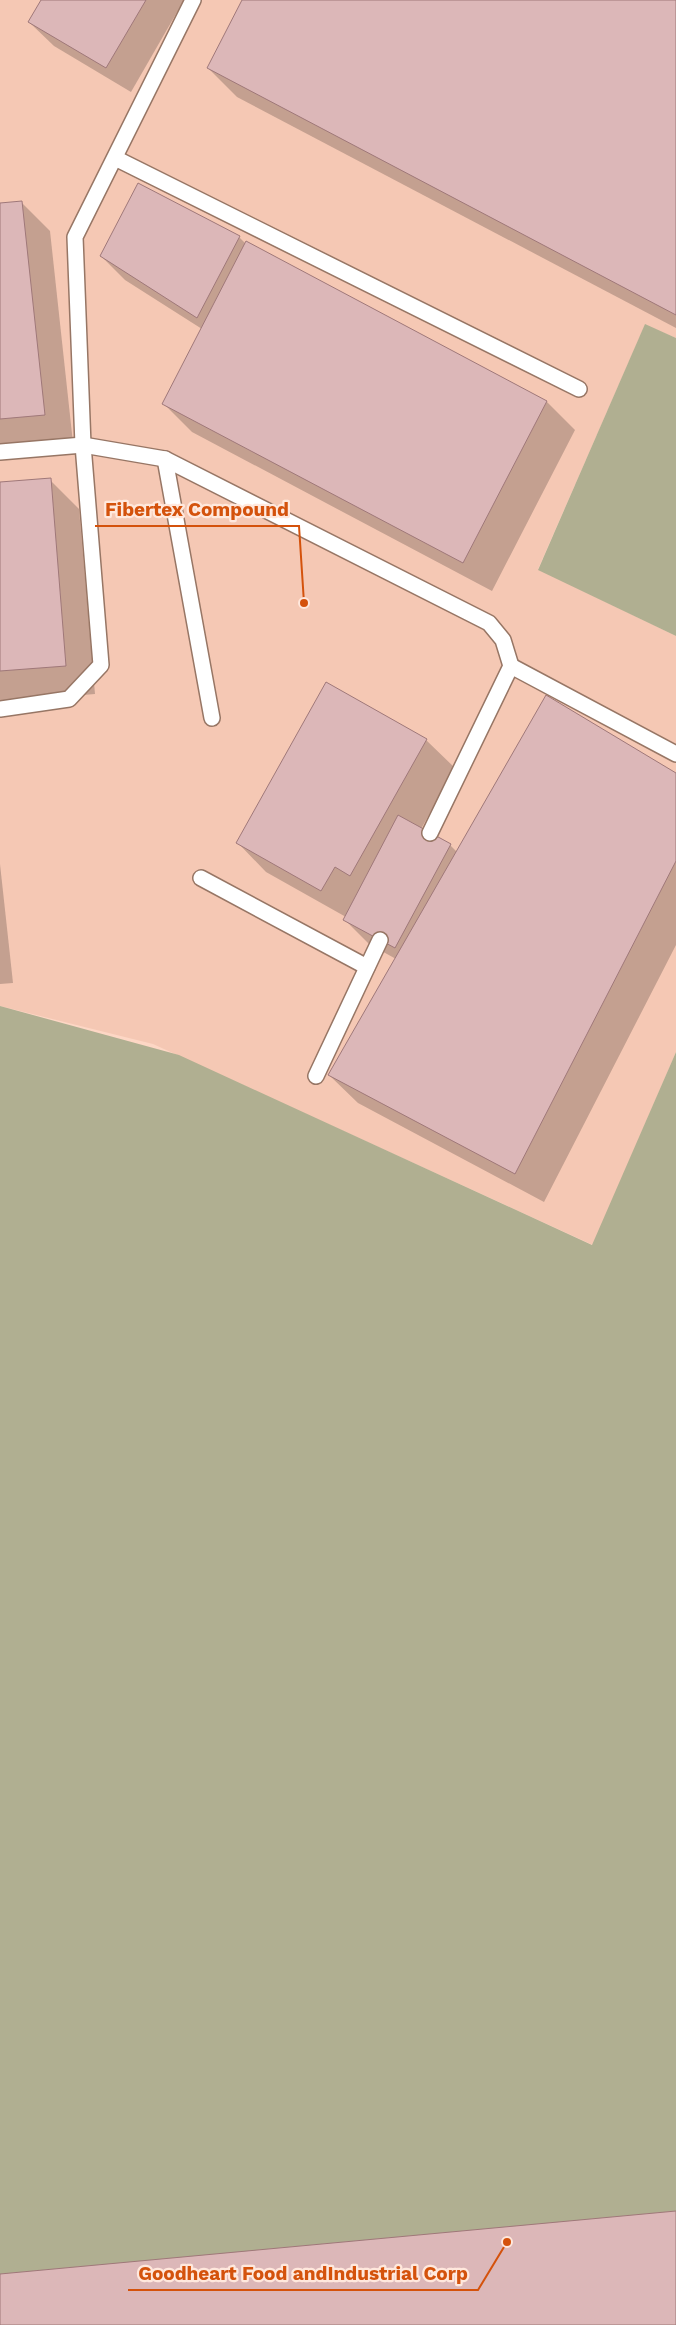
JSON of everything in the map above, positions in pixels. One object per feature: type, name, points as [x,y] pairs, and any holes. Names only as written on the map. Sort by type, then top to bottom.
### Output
[{"type":"lane","points":[[0,709],[69,699],[101,665],[83,445],[75,237],[192,0]]},
{"type":"lane","points":[[115,158],[579,390]]},
{"type":"lane","points":[[0,452],[83,445],[165,459],[489,623],[502,640],[511,666],[676,754]]},
{"type":"lane","points":[[165,459],[212,718]]},
{"type":"lane","points":[[430,833],[511,666]]},
{"type":"lane","points":[[201,878],[367,968]]},
{"type":"lane","points":[[316,1076],[380,940]]},
{"type":"shaded area","points":[[0,0],[676,0],[676,338],[645,325],[538,569],[676,636],[676,1052],[593,1245],[153,1044],[0,1006]]},
{"type":"green space","points":[[645,324],[676,338],[676,636],[538,570]]},
{"type":"green space","points":[[0,1006],[179,1055],[592,1245],[676,1052],[676,2325],[0,2325]]},
{"type":"building","points":[[41,0],[146,0],[106,68],[28,22]]},
{"type":"building","points":[[242,0],[676,0],[676,315],[207,68]]},
{"type":"building","points":[[138,183],[240,236],[197,318],[100,256]]},
{"type":"building","points":[[22,201],[45,415],[0,419],[0,203]]},
{"type":"building","points":[[246,241],[547,401],[463,563],[162,404]]},
{"type":"building","points":[[51,478],[66,666],[0,671],[0,482]]},
{"type":"building","points":[[326,682],[427,739],[350,876],[335,867],[321,891],[236,843]]},
{"type":"building","points":[[546,695],[676,773],[676,861],[515,1174],[328,1075]]},
{"type":"building","points":[[398,815],[451,844],[395,948],[343,920]]},
{"type":"building","points":[[676,2211],[676,2325],[0,2325],[0,2274]]},
{"type":"place","name":"Fibertex Compound","points":[[304,603]]},
{"type":"place","name":"Goodheart Food andIndustrial Corp","points":[[507,2242]]}]
